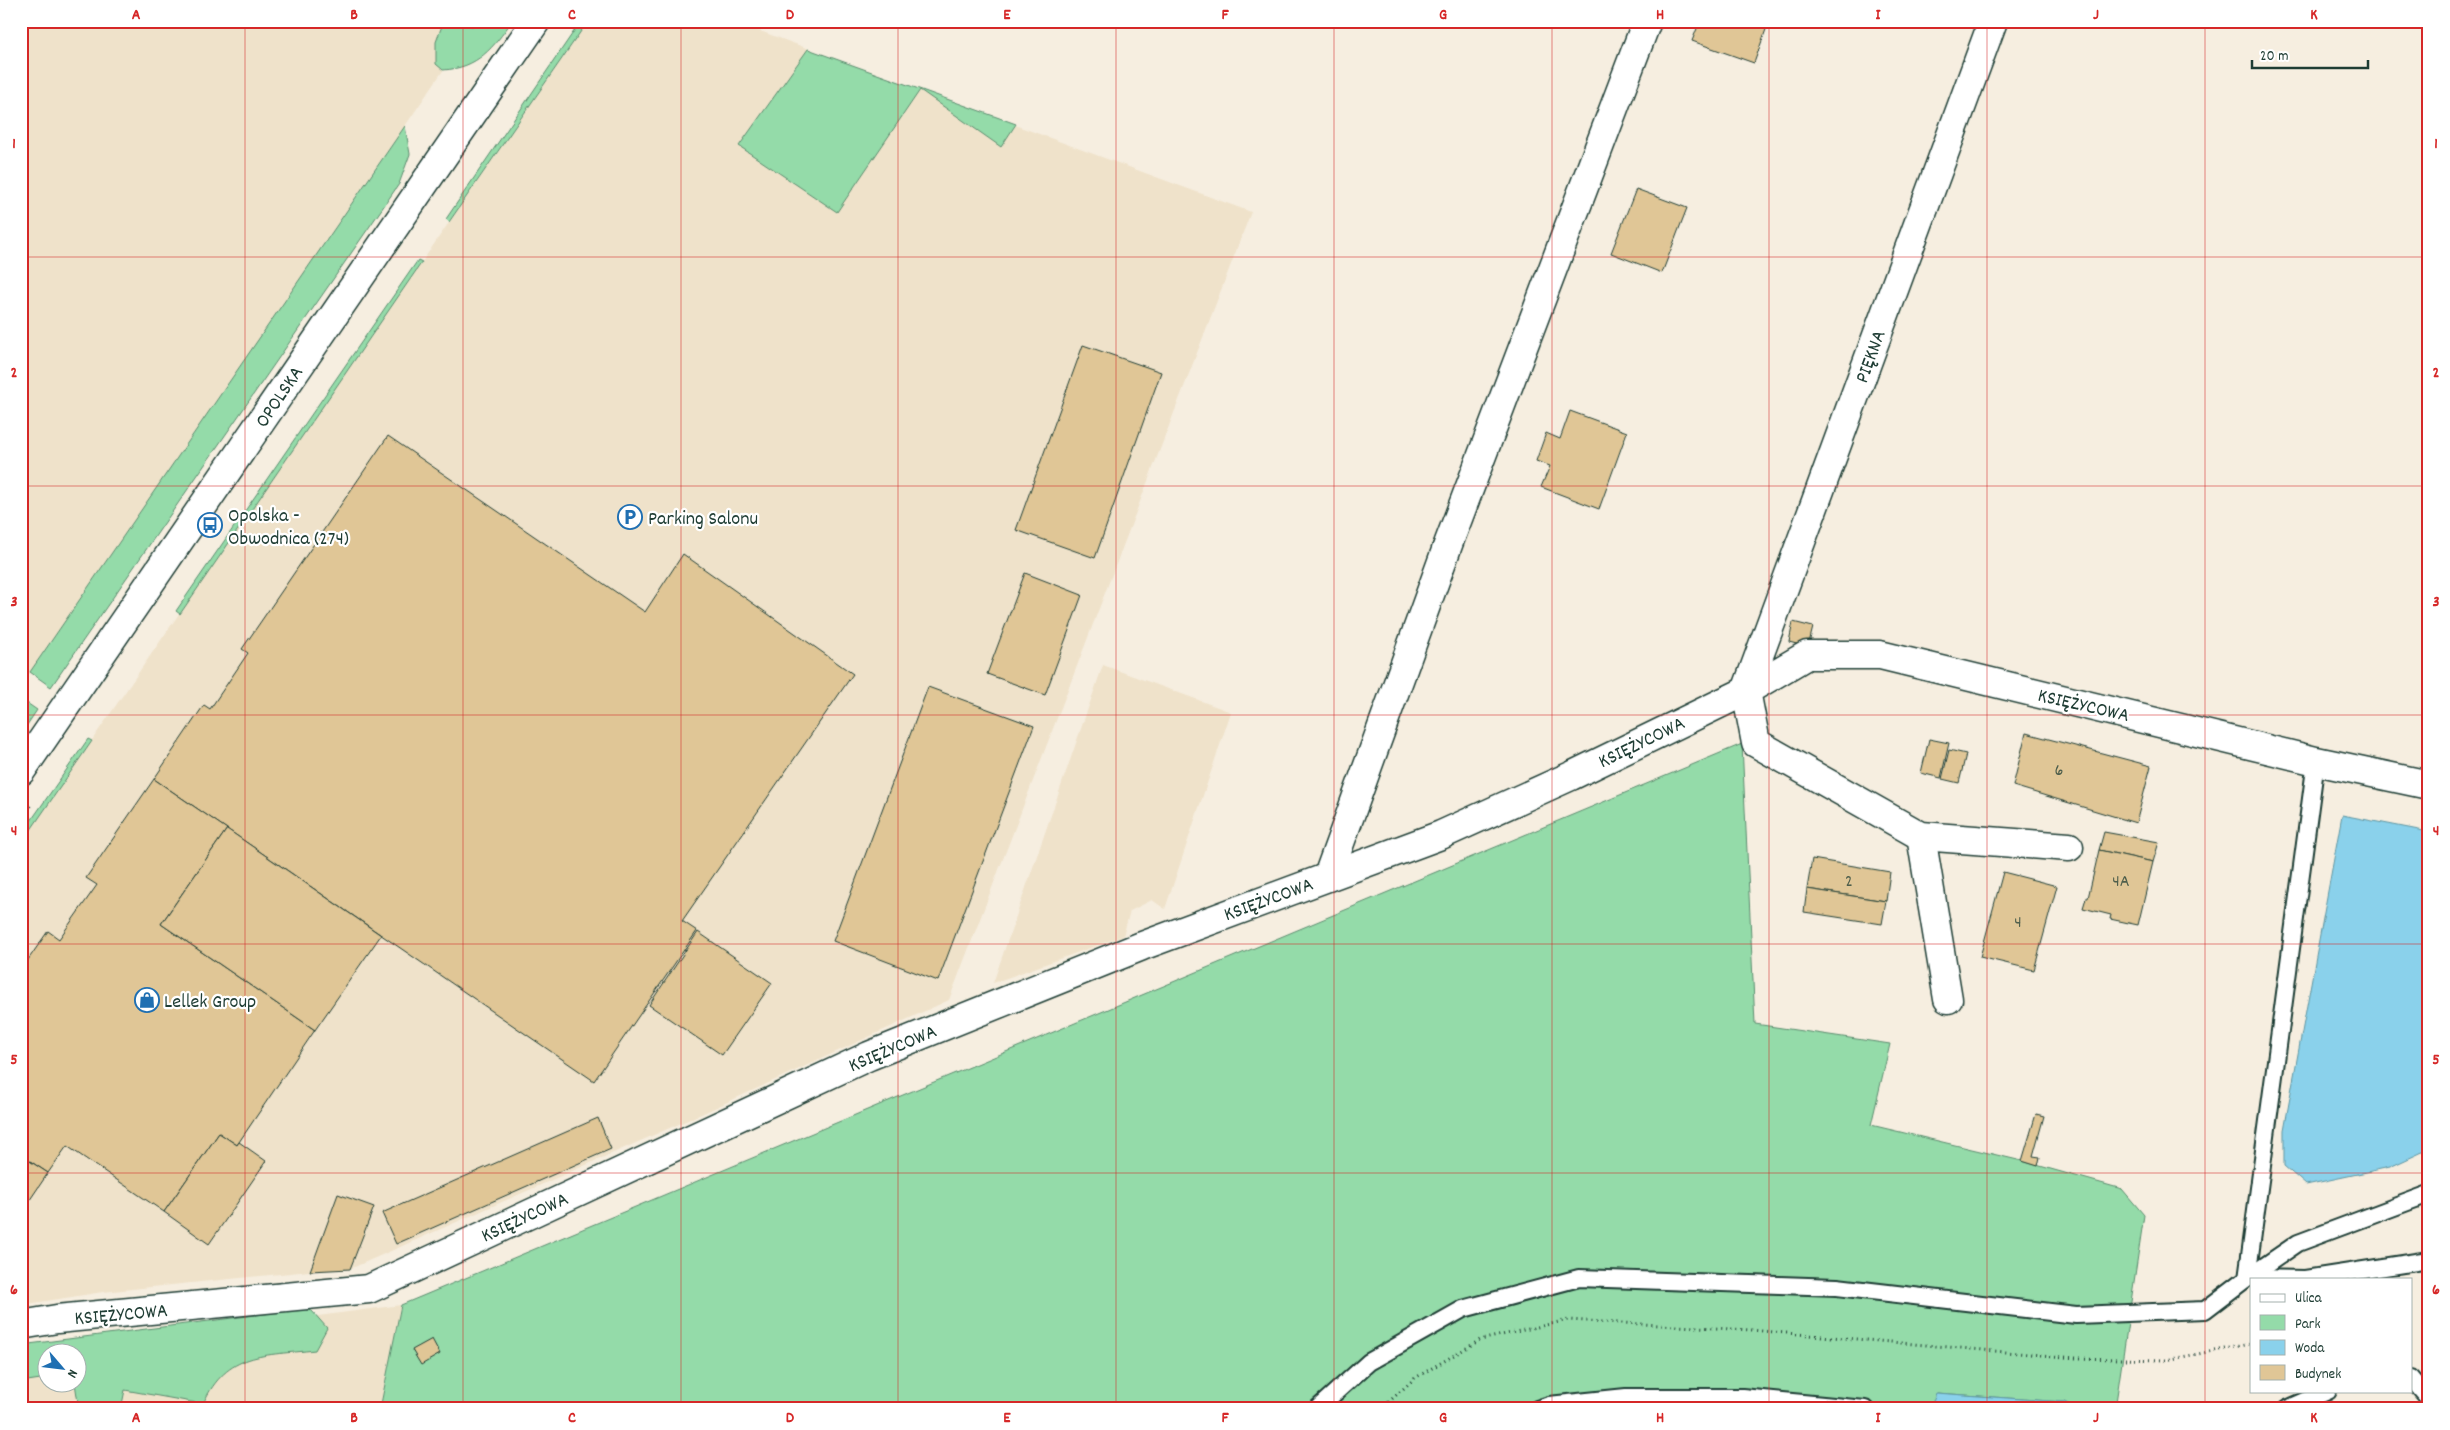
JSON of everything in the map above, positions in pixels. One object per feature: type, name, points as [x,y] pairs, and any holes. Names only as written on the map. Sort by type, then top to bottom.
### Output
[{"type":"street","name":"OPOLSKA","points":[[21,771],[536,21]]},
{"type":"street","points":[[1328,876],[1449,542],[1647,21]]},
{"type":"street","name":"PIĘKNA","points":[[1746,691],[1992,21]]},
{"type":"street","name":"KSIĘŻYCOWA","points":[[21,1325],[57,1319],[369,1289],[869,1056],[1142,946],[1441,835],[1571,776],[1746,691],[1807,655],[1880,655],[2316,761],[2429,785]]},
{"type":"street","points":[[1746,691],[1756,743],[1921,836],[2069,847]]},
{"type":"street","points":[[1921,836],[1948,999]]},
{"type":"lane","points":[[2247,1278],[2316,761]]},
{"type":"lane","points":[[1317,1409],[1369,1362],[1463,1309],[1579,1278],[1837,1287],[2076,1314],[2206,1310],[2247,1278],[2298,1243],[2429,1194]]},
{"type":"lane","points":[[2312,1278],[2429,1260]]},
{"type":"lane","points":[[2412,1379],[2429,1400]]},
{"type":"lane","points":[[2287,1409],[2326,1392]]},
{"type":"lane","points":[[1537,1409],[1549,1405],[1626,1397],[1742,1397],[1865,1409]]},
{"type":"path","points":[[1381,1409],[1415,1378],[1480,1340],[1568,1320],[1751,1330],[2076,1358],[2166,1360],[2250,1344]]},
{"type":"shaded area","points":[[21,21],[477,21],[21,686]]},
{"type":"shaded area","points":[[588,21],[733,21],[1251,212],[949,1000],[697,1116],[350,1269],[310,1271],[103,1292],[21,1305],[21,843]]},
{"type":"shaded area","points":[[1103,665],[1231,712],[1165,909],[1152,900],[1130,911],[1123,936],[993,983]]},
{"type":"shaded area","points":[[401,1305],[380,1409],[21,1409],[21,1355],[38,1353],[38,1392],[88,1392],[88,1346]]},
{"type":"green space","points":[[477,21],[512,21],[491,48],[475,61],[443,70],[436,64],[436,42],[443,23],[473,26]]},
{"type":"green space","points":[[581,21],[588,21],[449,222],[446,219]]},
{"type":"green space","points":[[808,49],[1016,124],[1001,147],[920,90],[837,212],[739,146]]},
{"type":"green space","points":[[405,126],[410,154],[399,184],[51,687],[30,672]]},
{"type":"green space","points":[[418,260],[422,262],[180,614],[176,611]]},
{"type":"green space","points":[[21,699],[37,710],[21,734]]},
{"type":"green space","points":[[88,739],[92,741],[21,844],[21,835]]},
{"type":"green space","points":[[1742,744],[1755,1024],[1890,1044],[1871,1125],[2022,1161],[2122,1189],[2144,1215],[2115,1409],[2078,1409],[2064,1402],[1937,1393],[1930,1409],[380,1409],[401,1305]]},
{"type":"green space","points":[[303,1309],[312,1311],[327,1328],[315,1350],[263,1356],[249,1359],[236,1365],[223,1374],[203,1404],[125,1390],[121,1409],[79,1409],[76,1392],[88,1392],[88,1342],[44,1342]]},
{"type":"green space","points":[[38,1343],[38,1379],[21,1382],[21,1345]]},
{"type":"water","points":[[2342,815],[2429,832],[2429,1149],[2390,1167],[2306,1185],[2284,1166],[2284,1130]]},
{"type":"water","points":[[1936,1393],[2064,1402],[2078,1409],[1930,1409]]},
{"type":"building","points":[[1700,21],[1769,21],[1754,63],[1692,41]]},
{"type":"building","points":[[1636,189],[1687,208],[1662,273],[1611,253]]},
{"type":"building","points":[[1083,345],[1161,372],[1095,558],[1016,530]]},
{"type":"building","points":[[1570,411],[1627,432],[1599,509],[1541,487],[1550,466],[1536,461],[1546,433],[1560,439]]},
{"type":"building","points":[[388,436],[645,612],[683,554],[853,674],[682,921],[697,931],[594,1081],[154,779],[204,705],[210,709],[248,653],[242,649]]},
{"type":"building","points":[[1025,573],[1082,595],[1045,695],[987,674]]},
{"type":"building","points":[[1793,622],[1813,627],[1808,647],[1789,642]]},
{"type":"building","points":[[928,687],[1034,726],[938,981],[833,941]]},
{"type":"building","points":[[2026,733],[2151,766],[2136,823],[2013,786]]},
{"type":"building","points":[[1929,739],[1949,743],[1941,778],[1921,773]]},
{"type":"building","points":[[1949,750],[1966,754],[1959,783],[1942,779]]},
{"type":"building","name":"Lellek Group","points":[[154,779],[227,829],[161,924],[315,1030],[237,1145],[219,1133],[164,1212],[67,1146],[48,1173],[21,1155],[21,970],[48,931],[59,939],[97,885],[86,878]]},
{"type":"building","points":[[227,829],[381,935],[315,1030],[161,924]]},
{"type":"building","points":[[2104,832],[2159,842],[2153,862],[2099,850]]},
{"type":"building","points":[[2099,850],[2153,862],[2138,925],[2110,919],[2111,915],[2083,908],[2086,898],[2088,898]]},
{"type":"building","points":[[1812,859],[1890,872],[1886,901],[1807,889]]},
{"type":"building","points":[[2003,872],[2057,886],[2034,970],[1980,957]]},
{"type":"building","points":[[1807,889],[1886,901],[1882,924],[1804,912]]},
{"type":"building","points":[[698,932],[772,983],[722,1055],[649,1005]]},
{"type":"building","points":[[2036,1114],[2044,1116],[2033,1156],[2040,1157],[2038,1166],[2022,1161]]},
{"type":"building","points":[[598,1118],[611,1149],[396,1244],[382,1213]]},
{"type":"building","points":[[219,1133],[237,1145],[239,1142],[266,1161],[209,1244],[164,1212]]},
{"type":"building","points":[[21,1157],[48,1173],[21,1213]]},
{"type":"building","points":[[338,1194],[374,1207],[350,1269],[310,1271]]},
{"type":"building","points":[[432,1339],[440,1354],[421,1365],[412,1350]]},
{"type":"place","name":"Parking Salonu","points":[[630,517]]},
{"type":"place","name":"Opolska - Obwodnica (274)","points":[[210,525]]},
{"type":"place","name":"Lellek Group","points":[[147,1000]]}]
